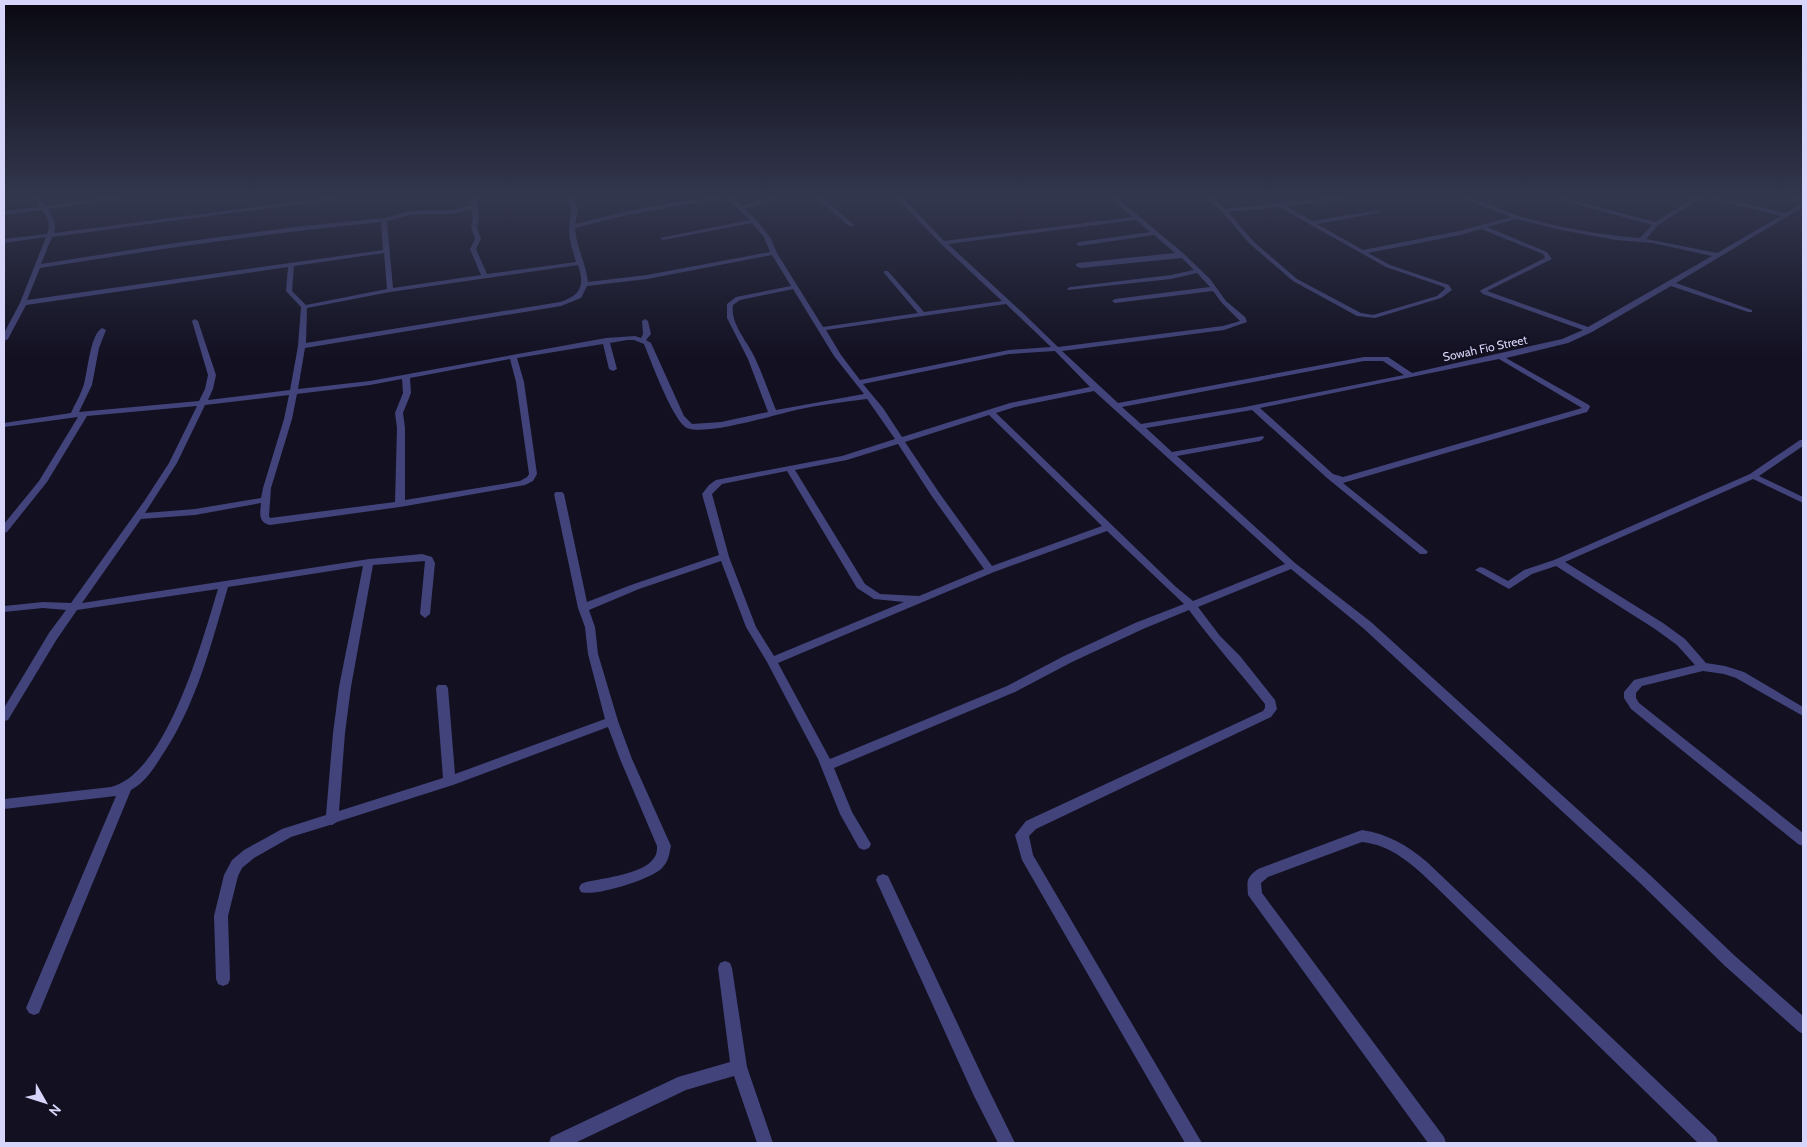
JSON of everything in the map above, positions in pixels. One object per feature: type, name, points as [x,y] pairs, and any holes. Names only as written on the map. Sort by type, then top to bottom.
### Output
[{"type":"street","points":[[4,339],[22,303],[42,252]]},
{"type":"street","points":[[36,266],[132,252]]},
{"type":"street","points":[[22,303],[382,252]]},
{"type":"street","points":[[386,252],[390,290]]},
{"type":"street","points":[[474,252],[484,275]]},
{"type":"street","points":[[302,346],[561,304],[581,296],[585,284],[576,252]]},
{"type":"street","points":[[952,252],[1057,348],[1096,388],[1292,564],[1367,625],[1645,879],[1723,955],[1803,1026]]},
{"type":"street","points":[[860,382],[1009,352],[1233,327],[1242,324],[1245,320],[1228,306],[1213,290],[1208,280],[1178,252]]},
{"type":"street","points":[[1262,252],[1295,280],[1359,315],[1373,317],[1439,297],[1449,290],[1447,286],[1388,266],[1362,252]]},
{"type":"street","points":[[1540,252],[1549,259],[1483,290],[1483,292],[1589,330]]},
{"type":"street","points":[[1700,252],[1716,255]]},
{"type":"street","name":"Sowah Fio Street","points":[[1140,427],[1411,376],[1551,345],[1589,330],[1722,252]]},
{"type":"street","points":[[585,284],[655,276],[774,253],[844,364],[860,382],[868,396],[880,410],[899,441],[990,570]]},
{"type":"street","points":[[1118,261],[1078,265],[1144,258],[1182,255]]},
{"type":"street","points":[[304,307],[390,290],[484,275],[580,263]]},
{"type":"street","points":[[291,264],[289,291],[304,307],[302,346],[288,419],[265,500],[264,516],[270,522],[400,504],[530,480],[533,474],[520,382],[513,356]]},
{"type":"street","points":[[1070,289],[1171,277],[1198,271]]},
{"type":"street","points":[[886,272],[923,315]]},
{"type":"street","points":[[1670,283],[1750,311]]},
{"type":"street","points":[[773,413],[752,359],[730,318],[730,304],[738,298],[796,287]]},
{"type":"street","points":[[1116,301],[1213,290]]},
{"type":"street","points":[[821,329],[1007,302]]},
{"type":"street","points":[[4,717],[53,636],[76,607],[140,516],[172,463],[209,390],[212,375],[195,321]]},
{"type":"street","points":[[643,340],[647,334],[645,321]]},
{"type":"street","points":[[4,530],[43,482],[79,414],[88,384],[95,348],[102,330]]},
{"type":"street","points":[[4,424],[79,414],[202,403],[293,392],[406,376],[626,338],[643,340],[647,343],[680,417],[690,426],[708,426],[868,396]]},
{"type":"street","points":[[606,340],[612,369]]},
{"type":"street","points":[[1330,476],[1343,480],[1584,410],[1586,407],[1500,357]]},
{"type":"street","points":[[1117,406],[1364,358],[1385,359],[1411,376]]},
{"type":"street","points":[[400,504],[401,428],[398,411],[404,402],[407,391],[406,376]]},
{"type":"street","points":[[864,844],[846,814],[827,765],[772,661],[751,627],[724,557],[707,494],[712,486],[726,481],[792,470],[844,458],[1013,405],[1096,388]]},
{"type":"street","points":[[1254,407],[1330,476],[1423,552]]},
{"type":"street","points":[[991,412],[1172,589],[1191,605],[1216,639],[1236,659],[1271,703],[1271,709],[1267,714],[1031,825],[1022,841],[1097,980],[1194,1143]]},
{"type":"street","points":[[1171,455],[1260,438]]},
{"type":"street","points":[[1480,570],[1509,586],[1528,572],[1556,562],[1753,476],[1803,442]]},
{"type":"street","points":[[792,470],[861,586],[878,597],[920,599]]},
{"type":"street","points":[[1753,476],[1803,500]]},
{"type":"street","points":[[558,494],[583,608],[588,619],[593,654],[612,721],[626,759],[664,846],[662,858],[653,867],[637,876],[586,888]]},
{"type":"street","points":[[140,516],[195,512],[265,500]]},
{"type":"street","points":[[772,661],[990,570],[1108,527]]},
{"type":"street","points":[[4,608],[43,605],[76,607],[369,562],[422,557],[428,559],[430,563],[425,614]]},
{"type":"street","points":[[583,608],[635,587],[724,557]]},
{"type":"street","points":[[332,820],[339,733],[369,562]]},
{"type":"street","points":[[1556,562],[1638,612],[1681,642],[1703,667]]},
{"type":"street","points":[[827,765],[1011,689],[1068,659],[1130,630],[1292,564]]},
{"type":"street","points":[[4,804],[111,792],[137,781],[163,746],[176,722],[199,666],[224,584]]},
{"type":"street","points":[[1803,712],[1740,675],[1724,670],[1703,667],[1638,683],[1630,692],[1630,698],[1635,706],[1803,840]]},
{"type":"street","points":[[442,688],[448,781]]},
{"type":"street","points":[[224,979],[221,916],[231,875],[237,864],[249,854],[287,833],[448,781],[612,721]]},
{"type":"street","points":[[34,1008],[124,788]]},
{"type":"street","points":[[1438,1143],[1255,895],[1254,880],[1263,873],[1362,836],[1374,837],[1400,848],[1439,881],[1710,1143]]},
{"type":"street","points":[[883,880],[980,1090],[1007,1143]]},
{"type":"street","points":[[725,968],[739,1066],[766,1143]]},
{"type":"street","points":[[557,1143],[684,1083],[739,1066]]}]
